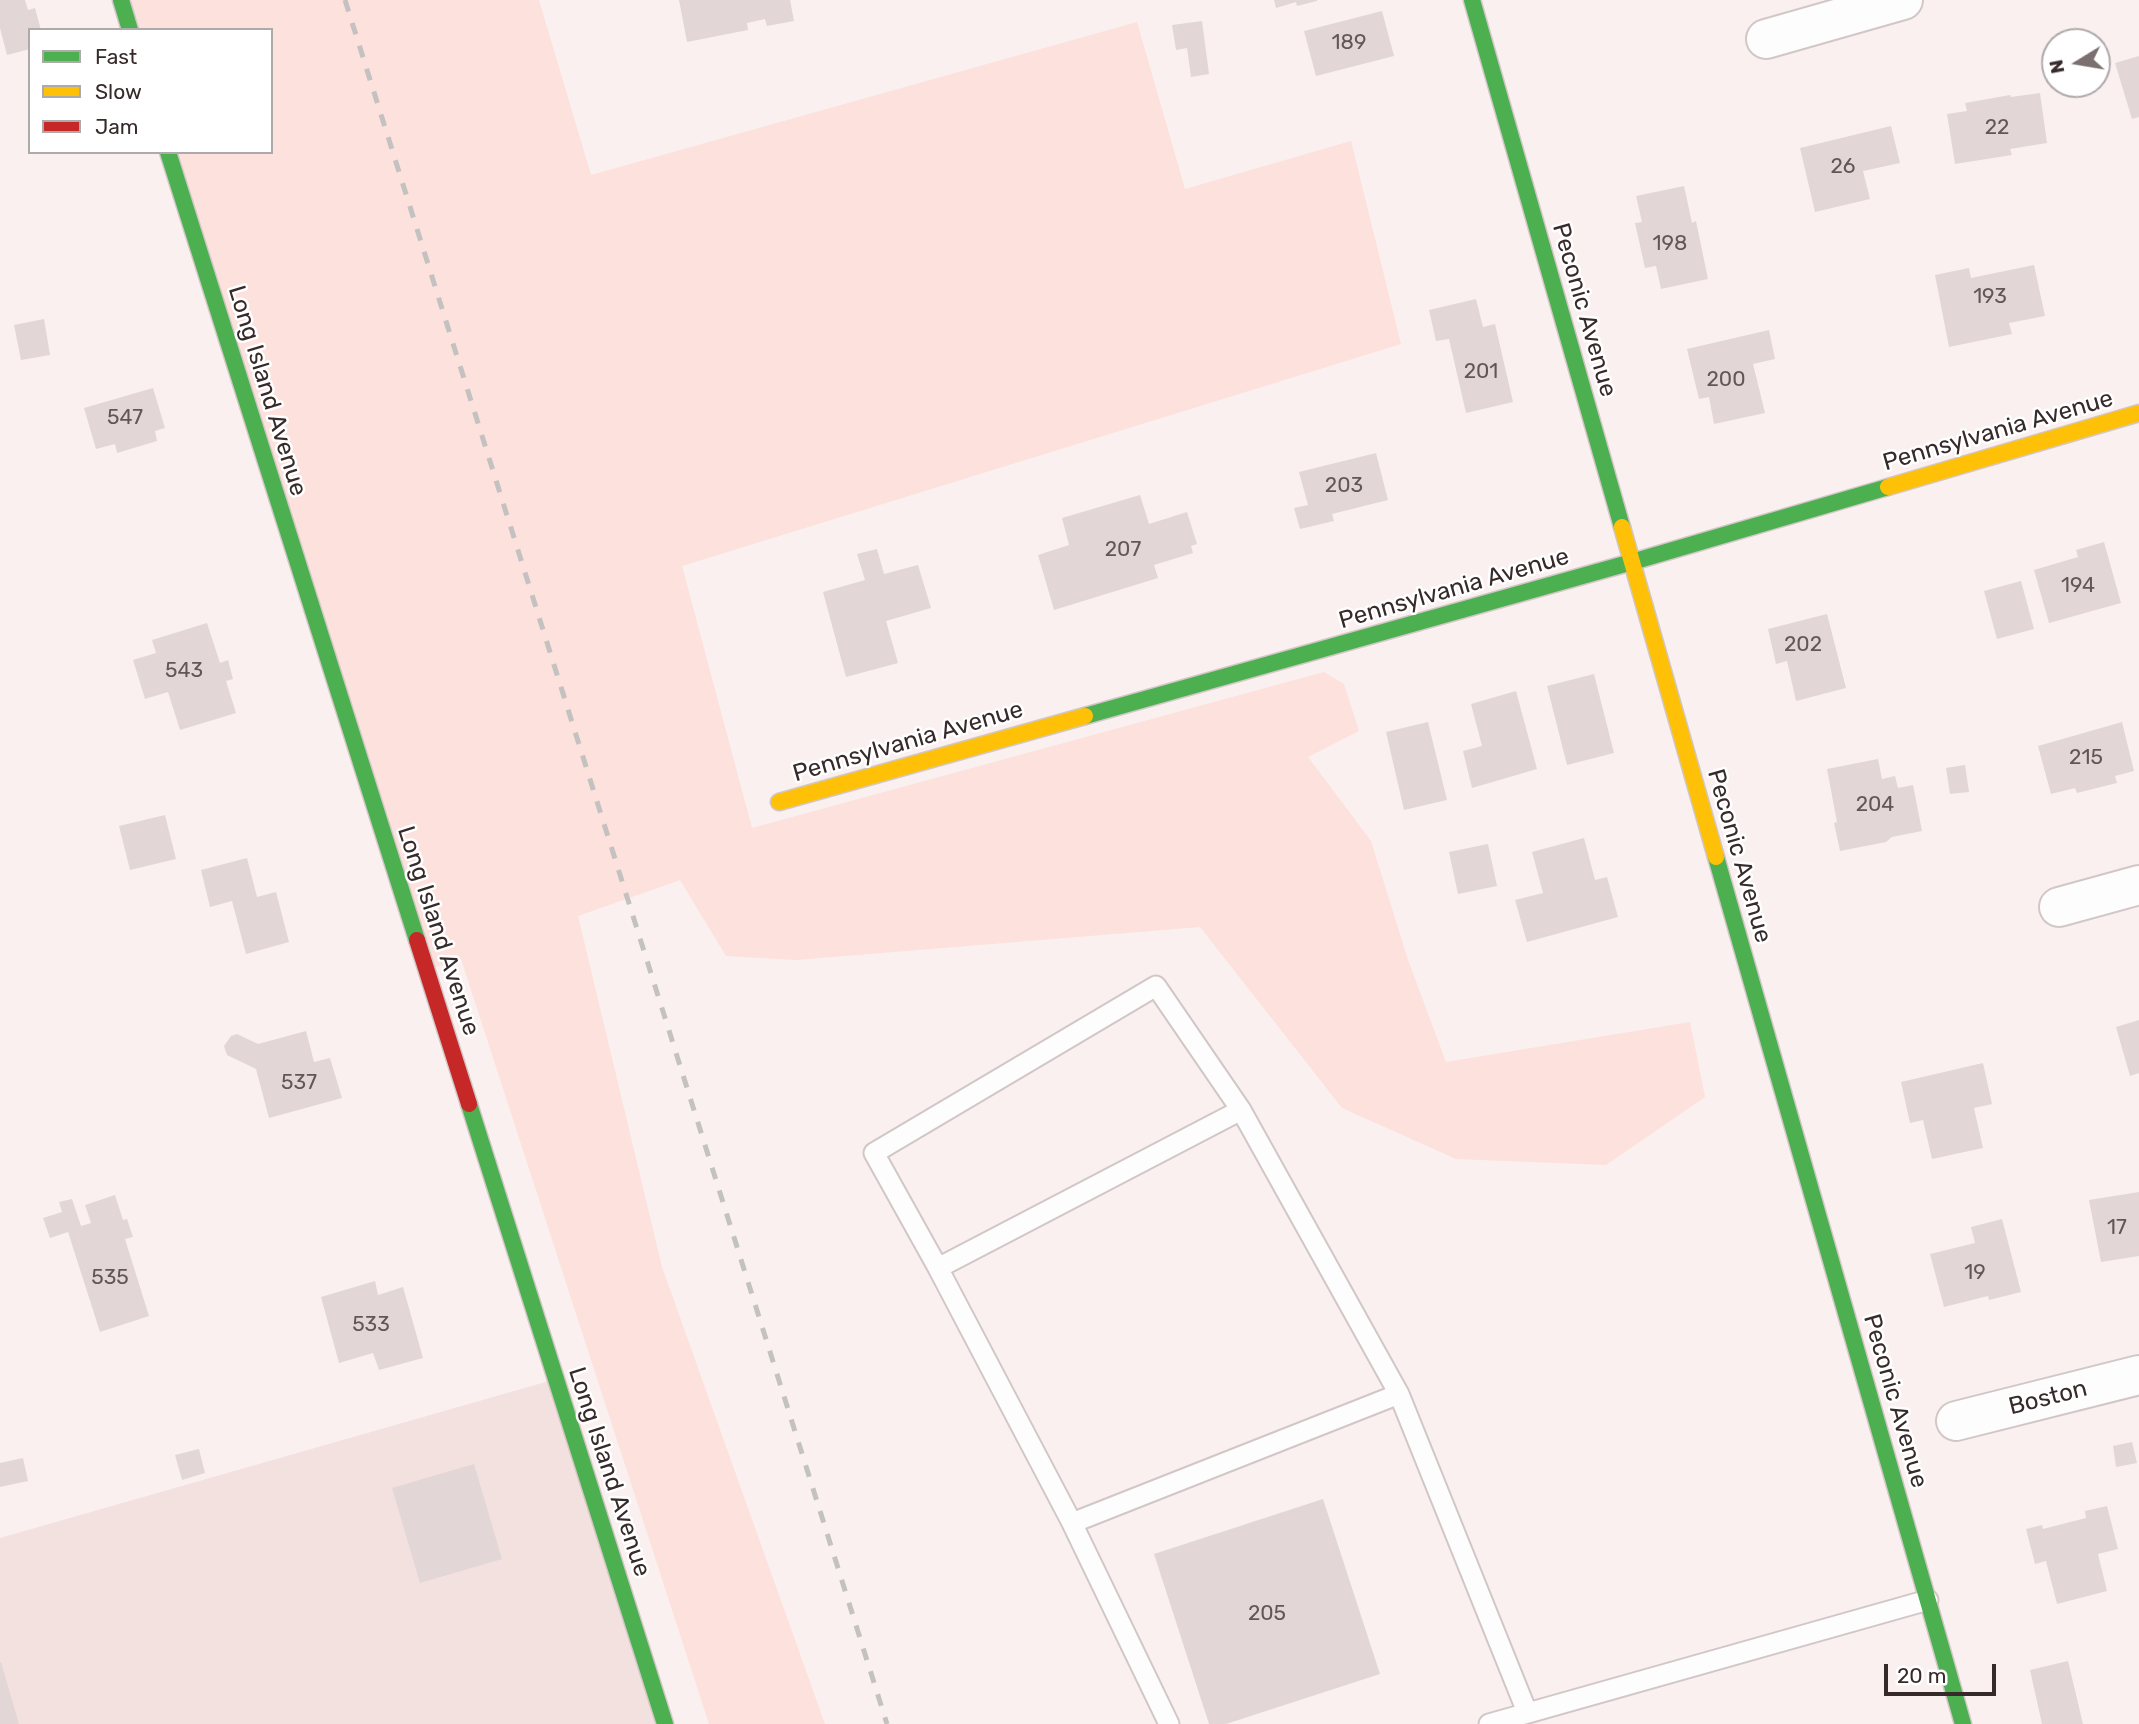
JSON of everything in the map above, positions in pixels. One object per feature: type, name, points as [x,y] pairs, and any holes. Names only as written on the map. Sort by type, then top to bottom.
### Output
[{"type":"street","points":[[121,0],[129,28]]},
{"type":"street","name":"Peconic Avenue","points":[[1472,0],[1963,1724]]},
{"type":"street","points":[[1766,38],[1903,0]]},
{"type":"street","name":"Long Island Avenue","points":[[169,154],[665,1724]]},
{"type":"street","name":"Pennsylvania Avenue","points":[[779,802],[1632,562],[2139,413]]},
{"type":"street","points":[[2059,907],[2139,885]]},
{"type":"street","name":"Boston","points":[[1956,1421],[2139,1375]]},
{"type":"lane","points":[[1169,1724],[1072,1523],[938,1268],[874,1153],[1156,986],[1241,1110],[1399,1394],[1527,1712]]},
{"type":"lane","points":[[938,1268],[1241,1110]]},
{"type":"lane","points":[[1072,1523],[1399,1394]]},
{"type":"lane","points":[[1489,1724],[1928,1600]]},
{"type":"shaded area","points":[[121,0],[539,0],[591,175],[1137,22],[1185,189],[1351,141],[1401,344],[682,566],[752,828],[1324,672],[1344,684],[1359,731],[1308,757],[1371,841],[1408,960],[1446,1062],[1690,1022],[1705,1097],[1606,1165],[1456,1159],[1342,1108],[1200,927],[796,960],[726,956],[680,880],[578,916],[662,1267],[825,1724],[709,1724],[461,959],[426,970],[170,154],[273,154],[273,28],[129,28]]},
{"type":"shaded area","points":[[556,1379],[665,1724],[0,1724],[0,1538]]},
{"type":"building","points":[[0,0],[25,0],[28,10],[35,8],[40,28],[28,28],[28,50],[7,55],[0,28]]},
{"type":"building","points":[[679,0],[790,0],[794,21],[767,26],[765,19],[747,23],[748,30],[687,42]]},
{"type":"building","points":[[1274,0],[1317,1],[1297,6],[1296,2],[1276,8]]},
{"type":"building","points":[[1382,11],[1394,56],[1316,76],[1304,31]]},
{"type":"building","points":[[1202,21],[1209,74],[1191,77],[1187,48],[1176,50],[1172,25]]},
{"type":"building","points":[[2139,56],[2139,117],[2132,119],[2115,63]]},
{"type":"building","points":[[2040,93],[2047,143],[2010,149],[2012,155],[1955,164],[1947,114],[1967,111],[1965,103]]},
{"type":"building","points":[[1891,126],[1900,163],[1863,171],[1870,199],[1815,212],[1800,148]]},
{"type":"building","points":[[1684,186],[1692,223],[1696,221],[1708,279],[1661,289],[1656,266],[1645,268],[1635,223],[1642,222],[1636,196]]},
{"type":"building","points":[[2034,265],[2045,316],[2009,323],[2012,334],[1949,347],[1935,275],[1969,268],[1971,278]]},
{"type":"building","points":[[1476,299],[1483,327],[1495,324],[1513,402],[1466,413],[1449,339],[1436,341],[1429,310]]},
{"type":"building","points":[[44,319],[50,355],[21,360],[14,325]]},
{"type":"building","points":[[1769,330],[1775,359],[1753,364],[1765,413],[1714,424],[1709,397],[1699,399],[1687,349]]},
{"type":"building","points":[[153,388],[165,428],[155,431],[157,441],[117,453],[115,444],[96,449],[84,408]]},
{"type":"building","points":[[1376,453],[1388,500],[1332,514],[1334,521],[1300,529],[1294,508],[1308,505],[1299,472]]},
{"type":"building","points":[[1140,495],[1149,524],[1187,512],[1197,544],[1191,546],[1193,553],[1154,565],[1158,578],[1054,610],[1038,555],[1069,545],[1062,518]]},
{"type":"building","points":[[2104,542],[2121,603],[2049,623],[2034,570],[2078,557],[2076,550]]},
{"type":"building","points":[[877,549],[884,574],[918,565],[931,608],[886,621],[898,663],[846,677],[823,592],[865,580],[857,554]]},
{"type":"building","points":[[2021,581],[2034,629],[1997,639],[1984,591]]},
{"type":"building","points":[[1827,614],[1846,688],[1796,701],[1787,661],[1776,664],[1768,629]]},
{"type":"building","points":[[207,623],[220,663],[228,660],[233,679],[226,681],[236,713],[180,730],[168,692],[145,699],[133,660],[156,653],[152,640]]},
{"type":"building","points":[[1594,674],[1614,753],[1567,765],[1547,686]]},
{"type":"building","points":[[1516,691],[1537,769],[1472,788],[1463,751],[1482,746],[1471,704]]},
{"type":"building","points":[[1428,722],[1447,800],[1404,810],[1386,732]]},
{"type":"building","points":[[2122,722],[2134,771],[2115,776],[2117,783],[2077,793],[2075,788],[2051,794],[2038,746]]},
{"type":"building","points":[[1878,759],[1882,779],[1895,776],[1898,788],[1913,785],[1922,831],[1892,837],[1886,842],[1840,851],[1827,769]]},
{"type":"building","points":[[1965,765],[1969,792],[1950,794],[1946,768]]},
{"type":"building","points":[[165,815],[176,859],[130,870],[119,826]]},
{"type":"building","points":[[1584,838],[1595,880],[1607,877],[1618,917],[1527,942],[1515,900],[1543,893],[1532,852]]},
{"type":"building","points":[[1488,844],[1497,886],[1458,894],[1449,852]]},
{"type":"building","points":[[247,858],[257,897],[276,892],[289,942],[246,954],[232,901],[210,907],[201,870]]},
{"type":"building","points":[[2139,1020],[2139,1073],[2130,1076],[2116,1027]]},
{"type":"building","points":[[306,1031],[314,1062],[330,1058],[342,1098],[269,1118],[256,1069],[227,1055],[224,1046],[231,1036],[237,1034],[258,1044]]},
{"type":"building","points":[[1983,1063],[1992,1104],[1974,1108],[1983,1148],[1932,1159],[1923,1120],[1910,1123],[1901,1082]]},
{"type":"building","points":[[2139,1192],[2139,1256],[2101,1262],[2089,1200]]},
{"type":"building","points":[[115,1195],[123,1220],[127,1219],[133,1237],[125,1239],[149,1316],[100,1332],[68,1232],[50,1238],[43,1218],[62,1212],[59,1202],[72,1199],[81,1226],[91,1223],[85,1205]]},
{"type":"building","points":[[2002,1219],[2021,1292],[1989,1300],[1988,1296],[1944,1307],[1930,1254],[1975,1243],[1971,1227]]},
{"type":"building","points":[[375,1281],[378,1295],[403,1287],[423,1358],[379,1370],[373,1353],[339,1363],[321,1297]]},
{"type":"building","points":[[2132,1442],[2137,1463],[2116,1467],[2113,1446]]},
{"type":"building","points":[[199,1449],[205,1473],[182,1480],[175,1455]]},
{"type":"building","points":[[23,1458],[28,1481],[0,1487],[0,1463]]},
{"type":"building","points":[[474,1464],[502,1559],[420,1583],[392,1488]]},
{"type":"building","points":[[1323,1499],[1380,1674],[1226,1724],[1209,1724],[1154,1554]]},
{"type":"building","points":[[2107,1506],[2118,1549],[2098,1554],[2107,1591],[2057,1604],[2046,1561],[2035,1564],[2026,1529],[2042,1525],[2043,1529],[2086,1518],[2085,1511]]},
{"type":"building","points":[[2068,1661],[2083,1724],[2042,1724],[2030,1670]]},
{"type":"building","points":[[1,1662],[19,1724],[0,1724]]},
{"type":"railway","points":[[345,0],[887,1724]]},
{"type":"traffic: fast","points":[[121,0],[129,28]]},
{"type":"traffic: fast","points":[[1472,0],[1622,527]]},
{"type":"traffic: fast","points":[[169,154],[417,940]]},
{"type":"traffic: fast","points":[[1085,716],[1888,487]]},
{"type":"traffic: fast","points":[[1716,857],[1963,1724]]},
{"type":"traffic: fast","points":[[469,1104],[665,1724]]},
{"type":"traffic: slow","points":[[1888,487],[2139,413]]},
{"type":"traffic: slow","points":[[1622,527],[1716,857]]},
{"type":"traffic: slow","points":[[779,802],[1085,716]]},
{"type":"traffic: jam","points":[[417,940],[469,1104]]}]
